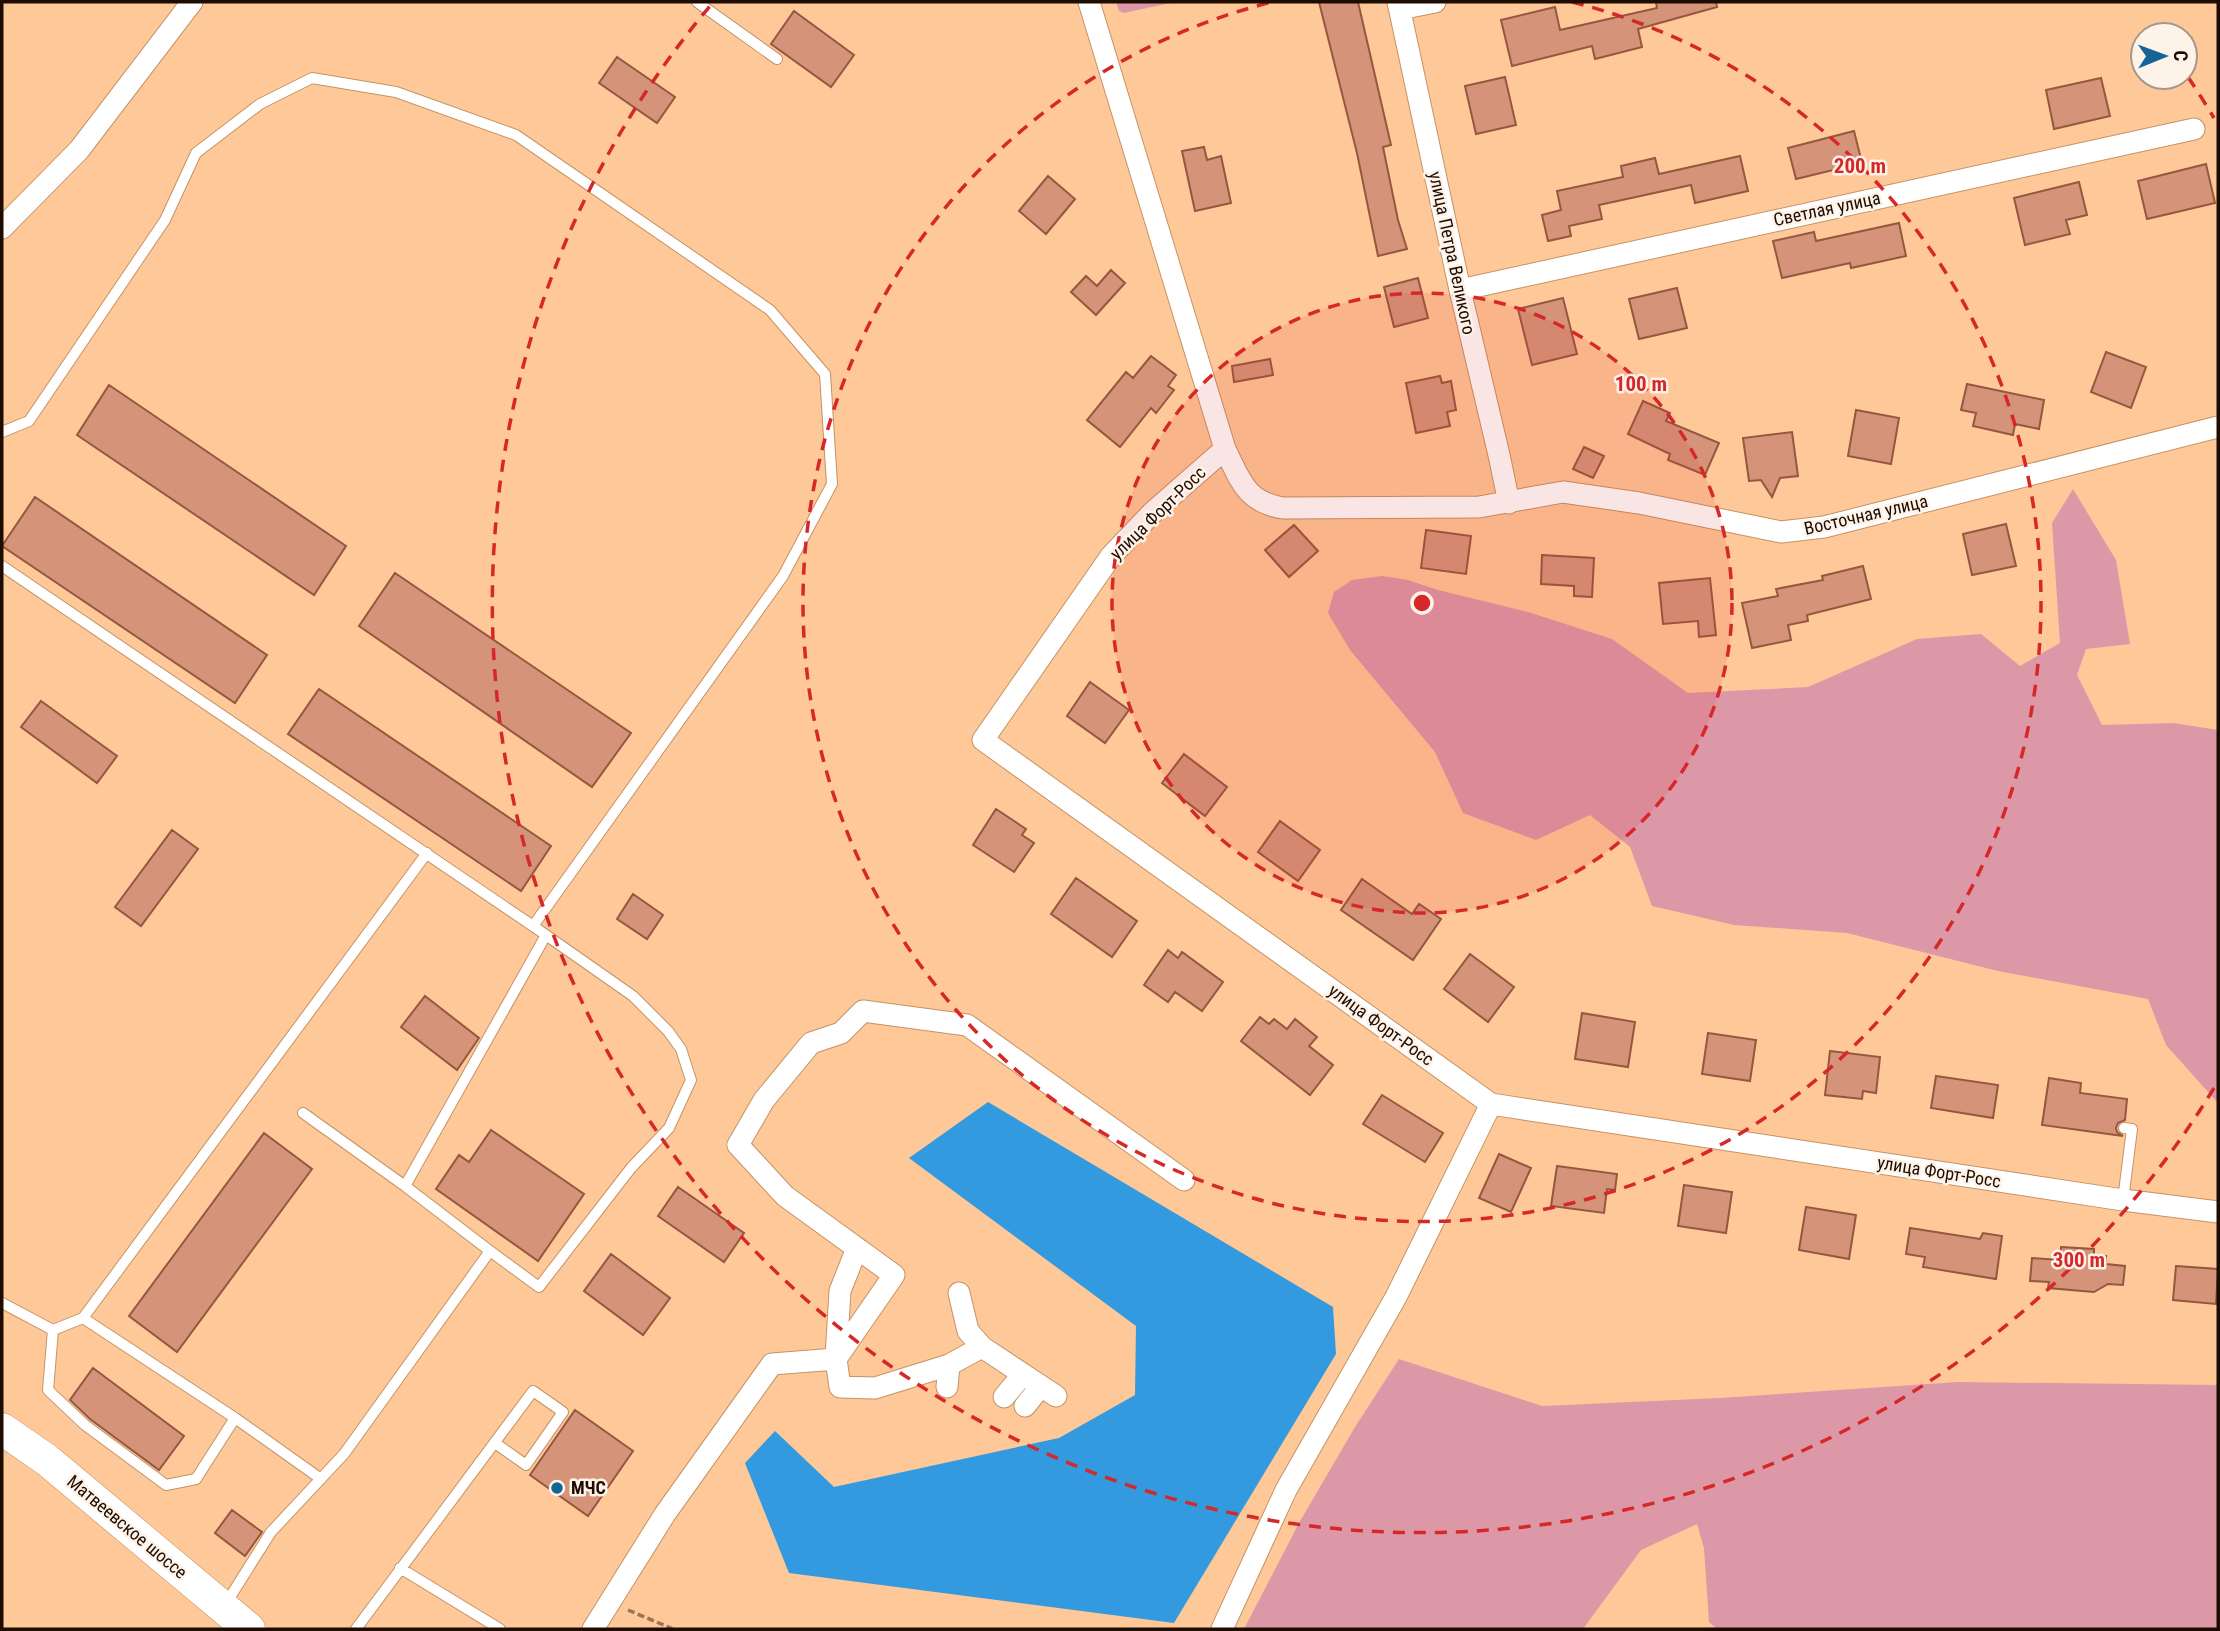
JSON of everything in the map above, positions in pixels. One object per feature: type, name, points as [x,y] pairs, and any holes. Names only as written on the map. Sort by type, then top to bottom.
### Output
[{"type":"main road","name":"Матвеевское шоссе","points":[[2,1429],[47,1460],[249,1629]]},
{"type":"street","points":[[2,228],[79,150],[192,2]]},
{"type":"street","name":"Восточная улица","points":[[1089,2],[1225,449],[1245,488],[1254,498],[1269,506],[1466,507],[1509,503],[1563,492],[1639,503],[1781,532],[1797,532],[2218,427]]},
{"type":"street","points":[[1399,5],[1435,2]]},
{"type":"street","name":"улица Петра Великого","points":[[1399,5],[1509,503]]},
{"type":"street","name":"Светлая улица","points":[[1460,290],[2194,129]]},
{"type":"street","name":"улица Форт-Росс","points":[[1225,449],[1152,513],[1111,556],[984,740],[1491,1104],[2218,1212]]},
{"type":"street","points":[[835,1359],[894,1275],[785,1196],[738,1145],[764,1100],[811,1043],[841,1032],[863,1011],[967,1025],[1184,1180]]},
{"type":"street","points":[[1222,1629],[1286,1490],[1396,1297],[1491,1104]]},
{"type":"street","points":[[857,1248],[840,1292],[835,1359],[840,1387],[875,1388],[949,1365],[982,1347]]},
{"type":"street","points":[[959,1293],[968,1331],[982,1347],[1049,1391],[1025,1406]]},
{"type":"street","points":[[593,1629],[665,1514],[772,1364],[835,1359]]},
{"type":"street","points":[[947,1387],[949,1365]]},
{"type":"street","points":[[1004,1396],[1023,1374]]},
{"type":"lane","points":[[697,2],[777,59]]},
{"type":"lane","points":[[2,432],[29,421],[165,220],[196,153],[260,104],[312,78],[396,92],[516,135],[770,310],[825,374],[832,484],[783,576],[533,926]]},
{"type":"lane","points":[[2,566],[427,853],[633,996],[668,1031],[681,1049],[691,1080],[669,1128],[631,1168],[539,1287],[303,1113]]},
{"type":"lane","points":[[2,1303],[53,1330],[83,1318],[427,853]]},
{"type":"lane","points":[[405,1186],[546,935]]},
{"type":"lane","points":[[2123,1200],[2132,1129],[2124,1128]]},
{"type":"lane","points":[[223,1608],[271,1532],[344,1454],[490,1251]]},
{"type":"lane","points":[[83,1318],[235,1418],[321,1479]]},
{"type":"lane","points":[[53,1330],[48,1390],[85,1425],[166,1485],[196,1479],[235,1418]]},
{"type":"lane","points":[[356,1629],[533,1391],[563,1412],[526,1465],[495,1443]]},
{"type":"lane","points":[[400,1568],[500,1629]]},
{"type":"path","points":[[610,1603],[673,1629]]},
{"type":"shaded area","points":[[1116,2],[1175,2],[1124,13],[1119,11]]},
{"type":"shaded area","points":[[2073,489],[2116,560],[2130,644],[2086,649],[2077,675],[2102,725],[2173,723],[2218,730],[2218,1103],[2166,1045],[2148,999],[1998,971],[1847,933],[1734,925],[1652,906],[1630,847],[1590,815],[1536,840],[1463,813],[1435,752],[1350,650],[1328,613],[1334,592],[1352,580],[1382,576],[1408,580],[1528,612],[1612,639],[1688,693],[1808,687],[1917,639],[1981,634],[2020,666],[2060,643],[2052,523]]},
{"type":"shaded area","points":[[1399,1359],[1542,1406],[1720,1398],[1958,1382],[2218,1385],[2218,1629],[1717,1629],[1709,1622],[1704,1548],[1697,1524],[1641,1550],[1583,1629],[1244,1629],[1299,1523],[1355,1427]]},
{"type":"water","points":[[988,1102],[1333,1307],[1336,1354],[1174,1623],[789,1573],[745,1463],[775,1431],[834,1487],[1059,1438],[1135,1395],[1136,1326],[909,1158]]},
{"type":"building","points":[[1319,2],[1358,2],[1391,145],[1383,147],[1398,220],[1407,249],[1378,256],[1357,153]]},
{"type":"building","points":[[1656,2],[1716,2],[1717,7],[1638,29],[1642,47],[1595,59],[1592,46],[1512,66],[1501,20],[1555,7],[1560,30],[1657,8]]},
{"type":"building","points":[[794,11],[854,55],[831,87],[771,44]]},
{"type":"building","points":[[617,57],[675,97],[657,123],[599,83]]},
{"type":"building","points":[[1505,77],[1516,125],[1476,134],[1465,86]]},
{"type":"building","points":[[2101,78],[2110,116],[2054,129],[2046,90]]},
{"type":"building","points":[[1854,131],[1862,163],[1796,179],[1788,148]]},
{"type":"building","points":[[1204,147],[1207,160],[1221,156],[1231,203],[1195,211],[1182,151]]},
{"type":"building","points":[[1740,156],[1748,191],[1695,203],[1691,185],[1599,205],[1602,219],[1569,226],[1571,236],[1548,241],[1542,215],[1561,210],[1557,191],[1623,177],[1621,166],[1655,158],[1659,174]]},
{"type":"building","points":[[2206,164],[2215,203],[2147,219],[2138,181]]},
{"type":"building","points":[[1048,176],[1075,199],[1046,234],[1019,211]]},
{"type":"building","points":[[2079,182],[2087,215],[2066,220],[2070,234],[2025,245],[2014,198]]},
{"type":"building","points":[[1899,223],[1906,256],[1851,268],[1850,263],[1782,278],[1773,241],[1814,232],[1816,241]]},
{"type":"building","points":[[1111,270],[1125,283],[1096,315],[1071,292],[1086,276],[1097,286]]},
{"type":"building","points":[[1418,278],[1428,318],[1394,327],[1384,287]]},
{"type":"building","points":[[1677,288],[1687,328],[1639,339],[1629,299]]},
{"type":"building","points":[[1563,298],[1577,354],[1532,365],[1518,309]]},
{"type":"building","points":[[2106,352],[2146,367],[2131,408],[2091,392]]},
{"type":"building","points":[[1151,356],[1176,375],[1168,386],[1174,390],[1156,413],[1151,408],[1120,447],[1087,420],[1126,372],[1133,378]]},
{"type":"building","points":[[1270,359],[1273,375],[1234,382],[1232,366]]},
{"type":"building","points":[[1440,376],[1442,383],[1451,381],[1456,410],[1447,412],[1450,426],[1416,433],[1406,383]]},
{"type":"building","points":[[1967,384],[2044,400],[2039,429],[2015,424],[2013,435],[1973,426],[1976,413],[1961,410]]},
{"type":"building","points":[[109,385],[346,546],[314,595],[77,435]]},
{"type":"building","points":[[1643,401],[1670,413],[1666,421],[1719,443],[1705,475],[1668,460],[1670,454],[1628,434]]},
{"type":"building","points":[[1856,410],[1899,418],[1891,464],[1848,456]]},
{"type":"building","points":[[1792,432],[1798,476],[1780,478],[1772,497],[1761,480],[1749,481],[1743,438]]},
{"type":"building","points":[[1584,447],[1604,456],[1593,478],[1573,469]]},
{"type":"building","points":[[35,497],[267,655],[235,703],[2,546]]},
{"type":"building","points":[[2006,524],[2016,566],[1972,575],[1963,534]]},
{"type":"building","points":[[1294,525],[1318,551],[1289,577],[1265,550]]},
{"type":"building","points":[[1426,530],[1471,536],[1466,574],[1421,568]]},
{"type":"building","points":[[1542,555],[1594,558],[1592,597],[1574,596],[1574,586],[1541,584]]},
{"type":"building","points":[[1863,566],[1871,599],[1807,615],[1808,621],[1788,625],[1791,640],[1752,648],[1742,603],[1778,596],[1776,589],[1823,580],[1822,576]]},
{"type":"building","points":[[395,573],[631,733],[592,787],[359,626]]},
{"type":"building","points":[[1710,578],[1716,635],[1699,637],[1698,621],[1663,624],[1659,583]]},
{"type":"building","points":[[1090,682],[1129,710],[1105,743],[1067,716]]},
{"type":"building","points":[[319,689],[551,846],[521,891],[288,734]]},
{"type":"building","points":[[41,701],[117,756],[97,783],[21,727]]},
{"type":"building","points":[[1184,754],[1227,787],[1205,816],[1162,783]]},
{"type":"building","points":[[996,809],[1026,829],[1022,835],[1034,843],[1014,872],[973,845]]},
{"type":"building","points":[[1280,821],[1320,850],[1298,881],[1258,852]]},
{"type":"building","points":[[172,830],[198,849],[141,926],[115,907]]},
{"type":"building","points":[[1076,878],[1137,921],[1112,957],[1051,914]]},
{"type":"building","points":[[1362,879],[1412,914],[1419,904],[1441,919],[1413,960],[1341,910]]},
{"type":"building","points":[[633,894],[663,915],[647,939],[617,919]]},
{"type":"building","points":[[1168,950],[1178,958],[1182,952],[1223,982],[1202,1011],[1175,992],[1168,1002],[1144,985]]},
{"type":"building","points":[[1470,954],[1514,987],[1488,1022],[1444,989]]},
{"type":"building","points":[[425,996],[479,1038],[457,1070],[401,1027]]},
{"type":"building","points":[[1582,1013],[1635,1022],[1628,1067],[1575,1059]]},
{"type":"building","points":[[1260,1017],[1269,1024],[1274,1019],[1287,1029],[1295,1019],[1317,1037],[1309,1046],[1333,1065],[1310,1095],[1241,1041]]},
{"type":"building","points":[[1708,1033],[1756,1040],[1750,1081],[1702,1074]]},
{"type":"building","points":[[1830,1051],[1880,1057],[1876,1093],[1863,1091],[1862,1099],[1825,1095]]},
{"type":"building","points":[[1936,1076],[1998,1085],[1993,1118],[1931,1108]]},
{"type":"building","points":[[2049,1078],[2081,1083],[2080,1093],[2127,1099],[2125,1120],[2118,1123],[2116,1128],[2123,1136],[2042,1125]]},
{"type":"building","points":[[1382,1095],[1443,1133],[1425,1162],[1363,1124]]},
{"type":"building","points":[[491,1130],[584,1194],[538,1261],[436,1189],[459,1155],[469,1162]]},
{"type":"building","points":[[264,1133],[312,1169],[177,1352],[129,1316]]},
{"type":"building","points":[[1499,1154],[1531,1168],[1511,1212],[1479,1198]]},
{"type":"building","points":[[1557,1166],[1617,1174],[1615,1190],[1607,1189],[1604,1213],[1551,1206]]},
{"type":"building","points":[[1684,1185],[1732,1192],[1726,1233],[1678,1226]]},
{"type":"building","points":[[678,1187],[744,1233],[724,1262],[658,1216]]},
{"type":"building","points":[[1806,1207],[1856,1215],[1849,1259],[1799,1250]]},
{"type":"building","points":[[1910,1228],[1980,1239],[1983,1233],[2002,1236],[1996,1279],[1923,1267],[1925,1257],[1906,1254]]},
{"type":"building","points":[[2061,1247],[2094,1249],[2094,1255],[2106,1256],[2106,1264],[2125,1266],[2123,1285],[2108,1284],[2094,1292],[2048,1288],[2049,1282],[2030,1281],[2032,1258],[2060,1260]]},
{"type":"building","points":[[611,1254],[670,1298],[643,1335],[584,1291]]},
{"type":"building","points":[[2176,1266],[2218,1269],[2216,1304],[2173,1300]]},
{"type":"building","points":[[93,1368],[184,1436],[159,1470],[90,1419],[70,1400]]},
{"type":"building","points":[[575,1410],[633,1451],[588,1516],[530,1475]]},
{"type":"building","points":[[232,1510],[262,1532],[245,1556],[215,1533]]},
{"type":"place","name":"МЧС","points":[[557,1488]]}]
